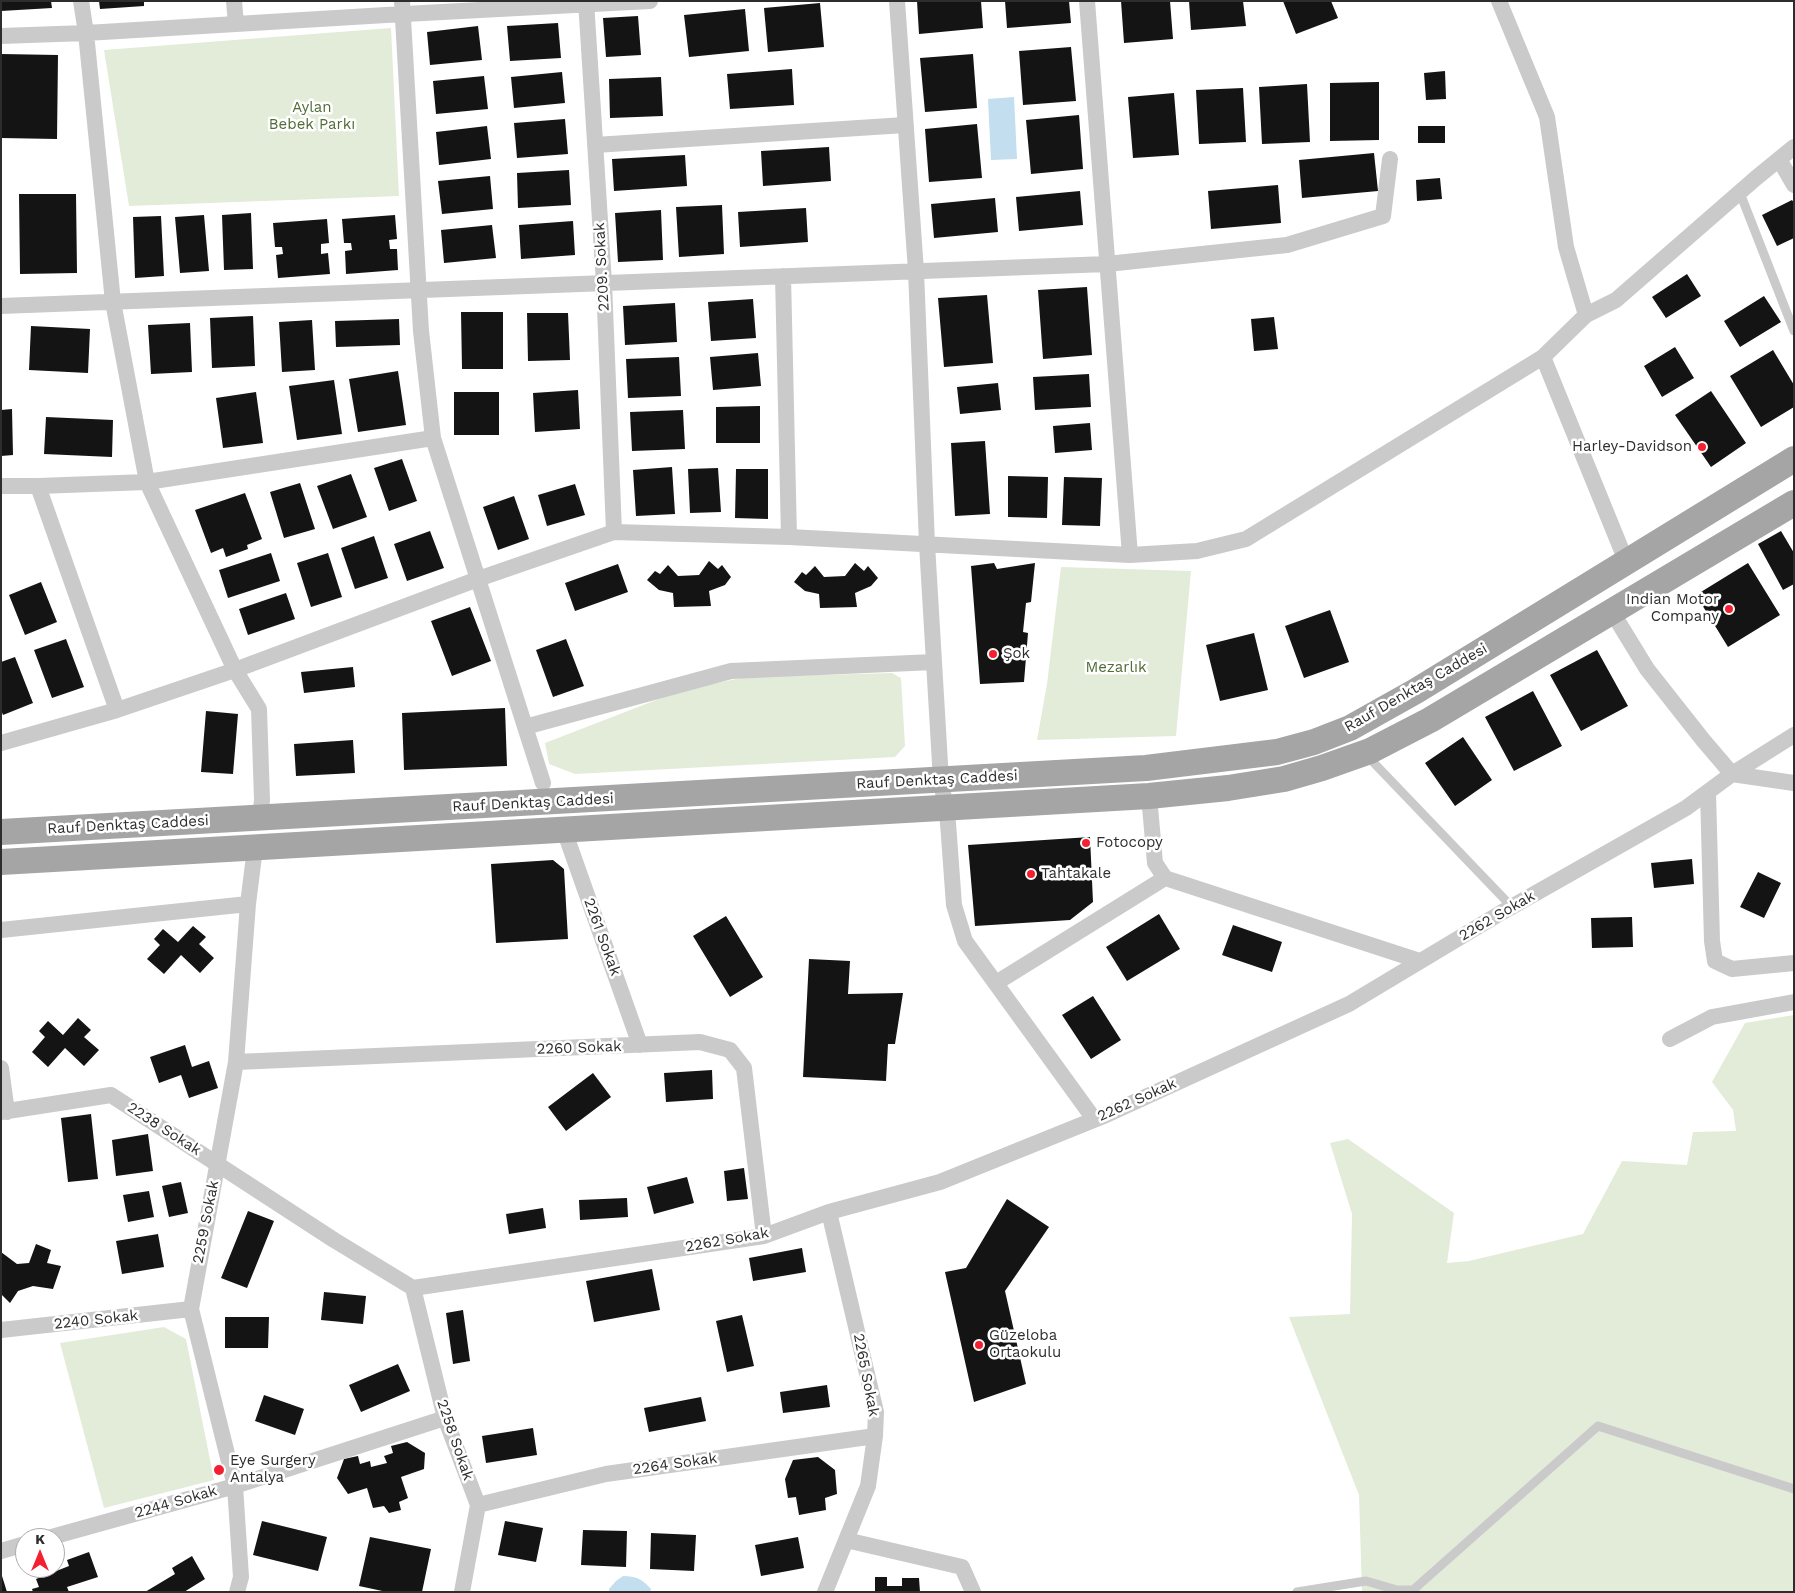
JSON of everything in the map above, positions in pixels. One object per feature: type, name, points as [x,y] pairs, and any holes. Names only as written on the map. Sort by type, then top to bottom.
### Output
[{"type":"main road","name":"Rauf Denktaş Caddesi","points":[[1,832],[1146,768],[1277,752],[1314,742],[1350,728],[1416,690],[1794,459]]},
{"type":"main road","name":"Rauf Denktaş Caddesi","points":[[1,862],[1149,796],[1228,788],[1284,779],[1370,751],[1430,720],[1794,503]]},
{"type":"street","points":[[81,1],[86,33],[113,302],[147,482],[235,670],[259,709],[262,800],[260,818]]},
{"type":"street","points":[[234,1],[236,24]]},
{"type":"street","points":[[1,36],[236,24],[402,8],[650,1]]},
{"type":"street","points":[[897,1],[916,271],[927,544],[941,780],[954,905],[965,941],[1094,1119]]},
{"type":"street","points":[[1087,1],[1130,555]]},
{"type":"street","points":[[1499,1],[1547,117],[1566,247],[1586,315]]},
{"type":"street","name":"2209. Sokak","points":[[586,3],[604,283],[614,532]]},
{"type":"street","points":[[402,8],[421,331],[434,438],[543,783]]},
{"type":"street","points":[[595,145],[905,125]]},
{"type":"street","points":[[1,743],[117,710],[235,670],[478,579],[614,532],[789,537],[1130,555],[1197,551],[1246,539],[1543,358],[1586,315],[1616,300],[1794,147]]},
{"type":"street","points":[[1,306],[1107,264],[1287,245],[1383,216],[1390,159]]},
{"type":"street","points":[[1779,159],[1794,184]]},
{"type":"street","points":[[784,276],[789,537]]},
{"type":"street","points":[[1543,358],[1626,560]]},
{"type":"street","points":[[1,486],[147,482],[434,438]]},
{"type":"street","points":[[38,486],[117,710]]},
{"type":"street","points":[[1619,609],[1617,620],[1647,669],[1732,774],[1794,783]]},
{"type":"street","points":[[525,727],[731,671],[934,662]]},
{"type":"street","name":"2262 Sokak","points":[[413,1288],[764,1236],[829,1212],[940,1182],[1094,1119],[1349,1004],[1512,907],[1686,808],[1732,774],[1794,735]]},
{"type":"street","points":[[1708,792],[1712,941],[1715,961],[1732,969],[1794,963]]},
{"type":"street","points":[[1149,796],[1155,863],[1165,878],[1420,961]]},
{"type":"street","name":"2261 Sokak","points":[[564,830],[640,1045]]},
{"type":"street","name":"2259 Sokak","points":[[237,1592],[241,1578],[235,1486],[191,1309],[236,1062],[248,904],[255,848]]},
{"type":"street","points":[[996,983],[1165,878]]},
{"type":"street","points":[[1,930],[248,904]]},
{"type":"street","points":[[1670,1039],[1712,1017],[1794,1002]]},
{"type":"street","name":"2260 Sokak","points":[[236,1062],[700,1042],[730,1050],[744,1068],[764,1236]]},
{"type":"street","points":[[1,1068],[4,1112]]},
{"type":"street","name":"2238 Sokak","points":[[4,1112],[111,1095],[334,1240],[413,1288]]},
{"type":"street","name":"2265 Sokak","points":[[825,1592],[868,1486],[875,1436],[876,1412],[829,1212]]},
{"type":"street","name":"2258 Sokak","points":[[413,1288],[445,1418],[478,1505]]},
{"type":"street","name":"2240 Sokak","points":[[1,1330],[191,1309]]},
{"type":"street","name":"2244 Sokak","points":[[65,1533],[235,1486],[445,1418]]},
{"type":"street","name":"2264 Sokak","points":[[478,1505],[606,1474],[875,1436]]},
{"type":"street","points":[[462,1592],[478,1505]]},
{"type":"street","points":[[846,1540],[962,1567],[973,1592]]},
{"type":"street","points":[[1,1551],[15,1547]]},
{"type":"lane","points":[[1740,192],[1794,332]]},
{"type":"lane","points":[[1374,763],[1512,907]]},
{"type":"lane","points":[[1297,1592],[1366,1581],[1397,1590],[1413,1591],[1598,1426],[1794,1489]]},
{"type":"green space","name":"Aylan Bebek Parkı","points":[[391,28],[399,196],[129,206],[104,50]]},
{"type":"green space","name":"Mezarlık","points":[[1061,567],[1191,571],[1176,736],[1037,740],[1047,684]]},
{"type":"green space","points":[[892,673],[901,678],[905,746],[895,757],[575,774],[549,764],[545,743],[682,690],[746,677]]},
{"type":"green space","points":[[1794,1015],[1794,1592],[1362,1592],[1359,1495],[1289,1317],[1350,1314],[1352,1214],[1330,1143],[1348,1139],[1454,1213],[1447,1263],[1469,1261],[1583,1234],[1622,1161],[1687,1165],[1693,1132],[1736,1131],[1733,1110],[1712,1082],[1745,1023]]},
{"type":"green space","points":[[164,1327],[186,1339],[214,1480],[104,1508],[60,1343]]},
{"type":"water","points":[[1014,97],[1017,159],[991,160],[988,99]]},
{"type":"water","points":[[623,1576],[642,1580],[651,1589],[650,1592],[609,1592],[609,1589],[616,1581]]},
{"type":"building","points":[[1,1],[51,1],[52,8],[1,11]]},
{"type":"building","points":[[99,1],[144,1],[144,6],[100,9]]},
{"type":"building","points":[[917,1],[981,1],[983,28],[919,34]]},
{"type":"building","points":[[1005,1],[1069,1],[1071,23],[1007,28]]},
{"type":"building","points":[[1121,1],[1170,1],[1173,39],[1124,43]]},
{"type":"building","points":[[1189,1],[1243,1],[1246,26],[1191,30]]},
{"type":"building","points":[[1283,1],[1331,1],[1338,18],[1296,34]]},
{"type":"building","points":[[820,3],[824,47],[768,52],[764,8]]},
{"type":"building","points":[[745,9],[749,51],[689,57],[684,15]]},
{"type":"building","points":[[638,16],[641,55],[606,57],[603,18]]},
{"type":"building","points":[[558,23],[561,58],[510,61],[507,26]]},
{"type":"building","points":[[478,26],[482,60],[430,65],[427,32]]},
{"type":"building","points":[[1071,47],[1076,101],[1023,105],[1019,51]]},
{"type":"building","points":[[1,54],[58,55],[57,139],[1,138]]},
{"type":"building","points":[[973,54],[977,108],[925,112],[920,58]]},
{"type":"building","points":[[792,69],[794,105],[730,109],[727,74]]},
{"type":"building","points":[[1445,71],[1446,99],[1426,100],[1424,73]]},
{"type":"building","points":[[562,72],[565,103],[514,108],[511,77]]},
{"type":"building","points":[[484,76],[488,109],[436,114],[433,81]]},
{"type":"building","points":[[661,77],[663,116],[610,118],[609,79]]},
{"type":"building","points":[[1379,82],[1379,140],[1330,141],[1330,83]]},
{"type":"building","points":[[1307,84],[1310,142],[1262,144],[1259,87]]},
{"type":"building","points":[[1243,88],[1246,142],[1199,144],[1196,90]]},
{"type":"building","points":[[1174,93],[1179,155],[1133,158],[1128,97]]},
{"type":"building","points":[[1079,115],[1083,169],[1031,174],[1026,120]]},
{"type":"building","points":[[565,119],[568,154],[517,158],[514,123]]},
{"type":"building","points":[[977,124],[982,178],[929,182],[925,129]]},
{"type":"building","points":[[487,126],[491,159],[439,165],[436,132]]},
{"type":"building","points":[[1418,126],[1445,126],[1445,143],[1418,143]]},
{"type":"building","points":[[829,147],[831,181],[763,186],[761,151]]},
{"type":"building","points":[[1374,153],[1378,191],[1302,198],[1299,160]]},
{"type":"building","points":[[685,155],[687,186],[614,191],[612,159]]},
{"type":"building","points":[[569,170],[571,205],[518,208],[517,173]]},
{"type":"building","points":[[490,176],[493,209],[442,214],[438,181]]},
{"type":"building","points":[[1440,178],[1442,199],[1417,201],[1416,180]]},
{"type":"building","points":[[1278,185],[1281,223],[1211,229],[1208,191]]},
{"type":"building","points":[[1080,191],[1083,225],[1019,231],[1016,197]]},
{"type":"building","points":[[19,194],[76,194],[77,273],[20,274]]},
{"type":"building","points":[[995,198],[998,232],[934,238],[931,204]]},
{"type":"building","points":[[1792,200],[1794,203],[1794,238],[1777,246],[1762,215]]},
{"type":"building","points":[[722,205],[724,254],[679,257],[676,207]]},
{"type":"building","points":[[806,208],[808,242],[740,247],[738,212]]},
{"type":"building","points":[[661,210],[663,260],[618,262],[615,213]]},
{"type":"building","points":[[251,213],[253,269],[224,270],[222,215]]},
{"type":"building","points":[[204,215],[209,271],[180,273],[175,217]]},
{"type":"building","points":[[395,215],[397,239],[389,240],[390,249],[397,249],[398,270],[346,274],[345,251],[352,250],[351,243],[344,243],[342,219]]},
{"type":"building","points":[[161,216],[164,276],[135,278],[133,217]]},
{"type":"building","points":[[327,219],[329,243],[321,244],[321,254],[328,253],[330,274],[278,278],[276,255],[283,254],[282,247],[275,247],[273,223]]},
{"type":"building","points":[[573,221],[575,255],[521,259],[519,225]]},
{"type":"building","points":[[492,225],[496,258],[444,263],[441,230]]},
{"type":"building","points":[[1687,274],[1701,296],[1666,318],[1652,297]]},
{"type":"building","points":[[1087,287],[1092,355],[1043,359],[1038,290]]},
{"type":"building","points":[[987,295],[993,363],[944,367],[938,298]]},
{"type":"building","points":[[1764,296],[1781,322],[1740,347],[1724,321]]},
{"type":"building","points":[[753,299],[756,338],[711,341],[708,302]]},
{"type":"building","points":[[675,303],[677,342],[625,345],[623,306]]},
{"type":"building","points":[[461,312],[503,312],[503,369],[462,369]]},
{"type":"building","points":[[527,313],[568,313],[570,360],[528,361]]},
{"type":"building","points":[[253,316],[255,366],[212,368],[210,318]]},
{"type":"building","points":[[1274,317],[1278,349],[1254,351],[1251,319]]},
{"type":"building","points":[[399,319],[400,345],[336,347],[335,321]]},
{"type":"building","points":[[312,320],[315,370],[282,372],[279,322]]},
{"type":"building","points":[[190,323],[192,372],[151,374],[148,325]]},
{"type":"building","points":[[31,326],[90,329],[88,373],[29,370]]},
{"type":"building","points":[[1675,347],[1694,378],[1662,397],[1644,366]]},
{"type":"building","points":[[1773,350],[1794,385],[1794,407],[1761,427],[1730,376]]},
{"type":"building","points":[[758,353],[761,386],[713,390],[710,357]]},
{"type":"building","points":[[679,357],[681,396],[628,398],[626,359]]},
{"type":"building","points":[[398,371],[406,425],[358,432],[349,379]]},
{"type":"building","points":[[1089,374],[1091,407],[1035,410],[1033,377]]},
{"type":"building","points":[[334,380],[342,434],[297,440],[289,386]]},
{"type":"building","points":[[998,383],[1001,410],[960,414],[957,387]]},
{"type":"building","points":[[578,390],[580,429],[535,432],[533,393]]},
{"type":"building","points":[[1711,391],[1746,443],[1711,467],[1675,415]]},
{"type":"building","points":[[256,392],[263,443],[223,448],[216,398]]},
{"type":"building","points":[[454,392],[499,392],[499,435],[454,435]]},
{"type":"building","points":[[760,406],[760,443],[716,443],[716,407]]},
{"type":"building","points":[[12,409],[13,455],[1,456],[1,410]]},
{"type":"building","points":[[683,410],[685,449],[632,451],[630,412]]},
{"type":"building","points":[[46,417],[113,420],[112,457],[44,454]]},
{"type":"building","points":[[1090,423],[1092,450],[1055,453],[1053,426]]},
{"type":"building","points":[[985,441],[990,514],[955,516],[951,443]]},
{"type":"building","points":[[402,459],[417,501],[389,511],[374,468]]},
{"type":"building","points":[[672,467],[675,514],[636,516],[633,470]]},
{"type":"building","points":[[718,468],[721,512],[690,513],[688,469]]},
{"type":"building","points":[[736,469],[768,469],[768,519],[735,518]]},
{"type":"building","points":[[351,474],[367,517],[333,529],[317,486]]},
{"type":"building","points":[[1008,476],[1048,477],[1047,518],[1008,517]]},
{"type":"building","points":[[1064,477],[1102,478],[1100,526],[1062,525]]},
{"type":"building","points":[[300,483],[315,529],[284,538],[270,492]]},
{"type":"building","points":[[575,484],[585,515],[547,526],[538,495]]},
{"type":"building","points":[[245,493],[262,539],[247,545],[248,549],[226,557],[223,548],[211,553],[195,510]]},
{"type":"building","points":[[514,496],[529,539],[498,550],[483,507]]},
{"type":"building","points":[[430,531],[444,568],[407,581],[394,544]]},
{"type":"building","points":[[1781,531],[1794,553],[1794,584],[1783,590],[1758,544]]},
{"type":"building","points":[[374,536],[388,578],[355,589],[341,548]]},
{"type":"building","points":[[271,553],[280,581],[228,598],[219,570]]},
{"type":"building","points":[[328,553],[342,597],[311,607],[297,563]]},
{"type":"building","points":[[709,561],[718,569],[722,565],[731,577],[725,585],[709,591],[711,606],[674,607],[673,593],[659,590],[647,580],[655,571],[660,574],[668,565],[678,576],[699,575]]},
{"type":"building","points":[[855,563],[864,571],[868,566],[878,578],[871,586],[855,593],[857,607],[820,608],[819,594],[805,591],[794,582],[802,572],[806,575],[815,566],[824,577],[845,576]]},
{"type":"building","points":[[994,563],[997,569],[1035,563],[1031,602],[1026,603],[1023,632],[1028,633],[1024,682],[980,684],[971,566]]},
{"type":"building","points":[[1748,563],[1780,615],[1728,647],[1696,595]]},
{"type":"building","points":[[618,564],[628,592],[575,611],[565,583]]},
{"type":"building","points":[[41,582],[57,622],[25,635],[9,595]]},
{"type":"building","points":[[286,593],[295,619],[248,635],[239,609]]},
{"type":"building","points":[[470,607],[491,661],[452,676],[431,621]]},
{"type":"building","points":[[1330,610],[1349,662],[1304,678],[1285,626]]},
{"type":"building","points":[[1254,633],[1268,690],[1220,701],[1206,645]]},
{"type":"building","points":[[66,639],[84,687],[52,698],[34,650]]},
{"type":"building","points":[[566,639],[584,686],[553,697],[536,650]]},
{"type":"building","points":[[1597,650],[1628,706],[1581,731],[1550,675]]},
{"type":"building","points":[[15,657],[33,703],[3,715],[1,710],[1,662]]},
{"type":"building","points":[[353,667],[355,687],[304,693],[301,672]]},
{"type":"building","points":[[1533,691],[1562,746],[1514,771],[1485,717]]},
{"type":"building","points":[[505,708],[507,766],[404,770],[402,713]]},
{"type":"building","points":[[206,711],[238,714],[233,774],[201,772]]},
{"type":"building","points":[[1463,737],[1492,780],[1455,806],[1425,763]]},
{"type":"building","points":[[353,740],[355,773],[296,776],[294,744]]},
{"type":"building","name":"Tahtakale","points":[[1090,837],[1093,902],[1070,920],[975,926],[968,845]]},
{"type":"building","points":[[1692,859],[1694,884],[1654,888],[1651,863]]},
{"type":"building","points":[[553,860],[564,869],[568,939],[496,943],[491,864]]},
{"type":"building","points":[[1758,872],[1781,883],[1764,918],[1740,907]]},
{"type":"building","points":[[1159,914],[1180,949],[1127,981],[1106,947]]},
{"type":"building","points":[[726,916],[763,977],[730,997],[693,936]]},
{"type":"building","points":[[1632,917],[1633,947],[1592,948],[1591,918]]},
{"type":"building","points":[[1233,925],[1282,942],[1272,972],[1222,955]]},
{"type":"building","points":[[193,926],[206,937],[199,944],[214,958],[200,973],[181,955],[164,974],[147,959],[160,945],[154,939],[163,929],[178,942]]},
{"type":"building","points":[[809,959],[850,961],[848,994],[903,993],[895,1044],[888,1044],[886,1081],[803,1077]]},
{"type":"building","points":[[1093,996],[1121,1040],[1091,1059],[1062,1015]]},
{"type":"building","points":[[78,1018],[91,1030],[84,1037],[99,1050],[84,1066],[65,1048],[48,1067],[32,1052],[45,1037],[39,1031],[48,1021],[63,1035]]},
{"type":"building","points":[[185,1045],[192,1067],[209,1061],[218,1088],[189,1098],[181,1075],[159,1083],[150,1057]]},
{"type":"building","points":[[712,1070],[713,1099],[666,1102],[664,1073]]},
{"type":"building","points":[[593,1073],[611,1097],[566,1131],[548,1107]]},
{"type":"building","points":[[91,1114],[98,1179],[68,1182],[61,1118]]},
{"type":"building","points":[[148,1134],[153,1171],[116,1176],[112,1140]]},
{"type":"building","points":[[744,1168],[748,1199],[727,1201],[724,1171]]},
{"type":"building","points":[[687,1177],[694,1203],[654,1214],[647,1187]]},
{"type":"building","points":[[181,1182],[188,1213],[169,1217],[162,1186]]},
{"type":"building","points":[[149,1191],[154,1217],[128,1222],[123,1195]]},
{"type":"building","points":[[627,1198],[628,1217],[580,1220],[579,1200]]},
{"type":"building","points":[[1007,1199],[1049,1227],[1005,1291],[1026,1384],[974,1402],[945,1272],[966,1268]]},
{"type":"building","points":[[543,1208],[546,1228],[509,1234],[506,1214]]},
{"type":"building","points":[[248,1211],[274,1221],[247,1288],[221,1278]]},
{"type":"building","points":[[158,1234],[164,1267],[122,1274],[116,1241]]},
{"type":"building","points":[[36,1244],[51,1250],[47,1263],[61,1266],[53,1289],[33,1286],[18,1291],[10,1303],[1,1294],[1,1252],[17,1264],[29,1263]]},
{"type":"building","points":[[802,1248],[806,1272],[753,1281],[749,1258]]},
{"type":"building","points":[[652,1269],[660,1310],[594,1322],[586,1281]]},
{"type":"building","points":[[324,1292],[366,1296],[363,1324],[321,1320]]},
{"type":"building","points":[[463,1310],[470,1361],[453,1364],[446,1313]]},
{"type":"building","points":[[742,1315],[754,1366],[727,1372],[716,1321]]},
{"type":"building","points":[[225,1317],[269,1317],[268,1348],[225,1348]]},
{"type":"building","points":[[398,1364],[410,1391],[361,1412],[349,1385]]},
{"type":"building","points":[[827,1385],[830,1407],[783,1413],[780,1392]]},
{"type":"building","points":[[264,1395],[304,1409],[295,1435],[255,1421]]},
{"type":"building","points":[[701,1397],[706,1421],[649,1432],[644,1408]]},
{"type":"building","points":[[533,1428],[537,1455],[486,1463],[482,1436]]},
{"type":"building","points":[[407,1442],[425,1453],[424,1469],[401,1477],[408,1498],[399,1502],[401,1510],[389,1513],[384,1506],[373,1508],[367,1488],[348,1494],[337,1478],[344,1459],[358,1456],[360,1464],[370,1461],[371,1467],[387,1463],[384,1456],[393,1453],[391,1446]]},
{"type":"building","points":[[818,1457],[835,1470],[837,1494],[825,1498],[826,1510],[799,1515],[796,1497],[788,1498],[785,1479],[793,1460]]},
{"type":"building","points":[[262,1521],[327,1537],[318,1571],[253,1555]]},
{"type":"building","points":[[505,1521],[543,1528],[536,1562],[498,1555]]},
{"type":"building","points":[[583,1530],[627,1531],[626,1567],[581,1565]]},
{"type":"building","points":[[651,1533],[696,1535],[694,1571],[650,1569]]},
{"type":"building","points":[[370,1537],[431,1549],[422,1592],[387,1592],[359,1586]]},
{"type":"building","points":[[798,1537],[804,1568],[761,1576],[755,1545]]},
{"type":"building","points":[[89,1552],[98,1577],[67,1587],[69,1592],[33,1592],[32,1589],[39,1587],[36,1579],[65,1578],[65,1568],[69,1566],[67,1560]]},
{"type":"building","points":[[192,1556],[205,1579],[184,1592],[145,1592],[175,1574],[172,1568]]},
{"type":"building","points":[[2,1576],[7,1592],[1,1592]]},
{"type":"building","points":[[875,1577],[887,1577],[887,1586],[902,1586],[902,1578],[919,1578],[920,1592],[875,1592]]},
{"type":"place","name":"Harley-Davidson","points":[[1702,447]]},
{"type":"place","name":"Indian Motor Company","points":[[1729,609]]},
{"type":"place","name":"Şok","points":[[993,654]]},
{"type":"place","name":"Fotocopy","points":[[1086,843]]},
{"type":"place","name":"Tahtakale","points":[[1031,874]]},
{"type":"place","name":"Güzeloba Ortaokulu","points":[[979,1345]]},
{"type":"place","name":"Eye Surgery Antalya","points":[[219,1470]]}]
